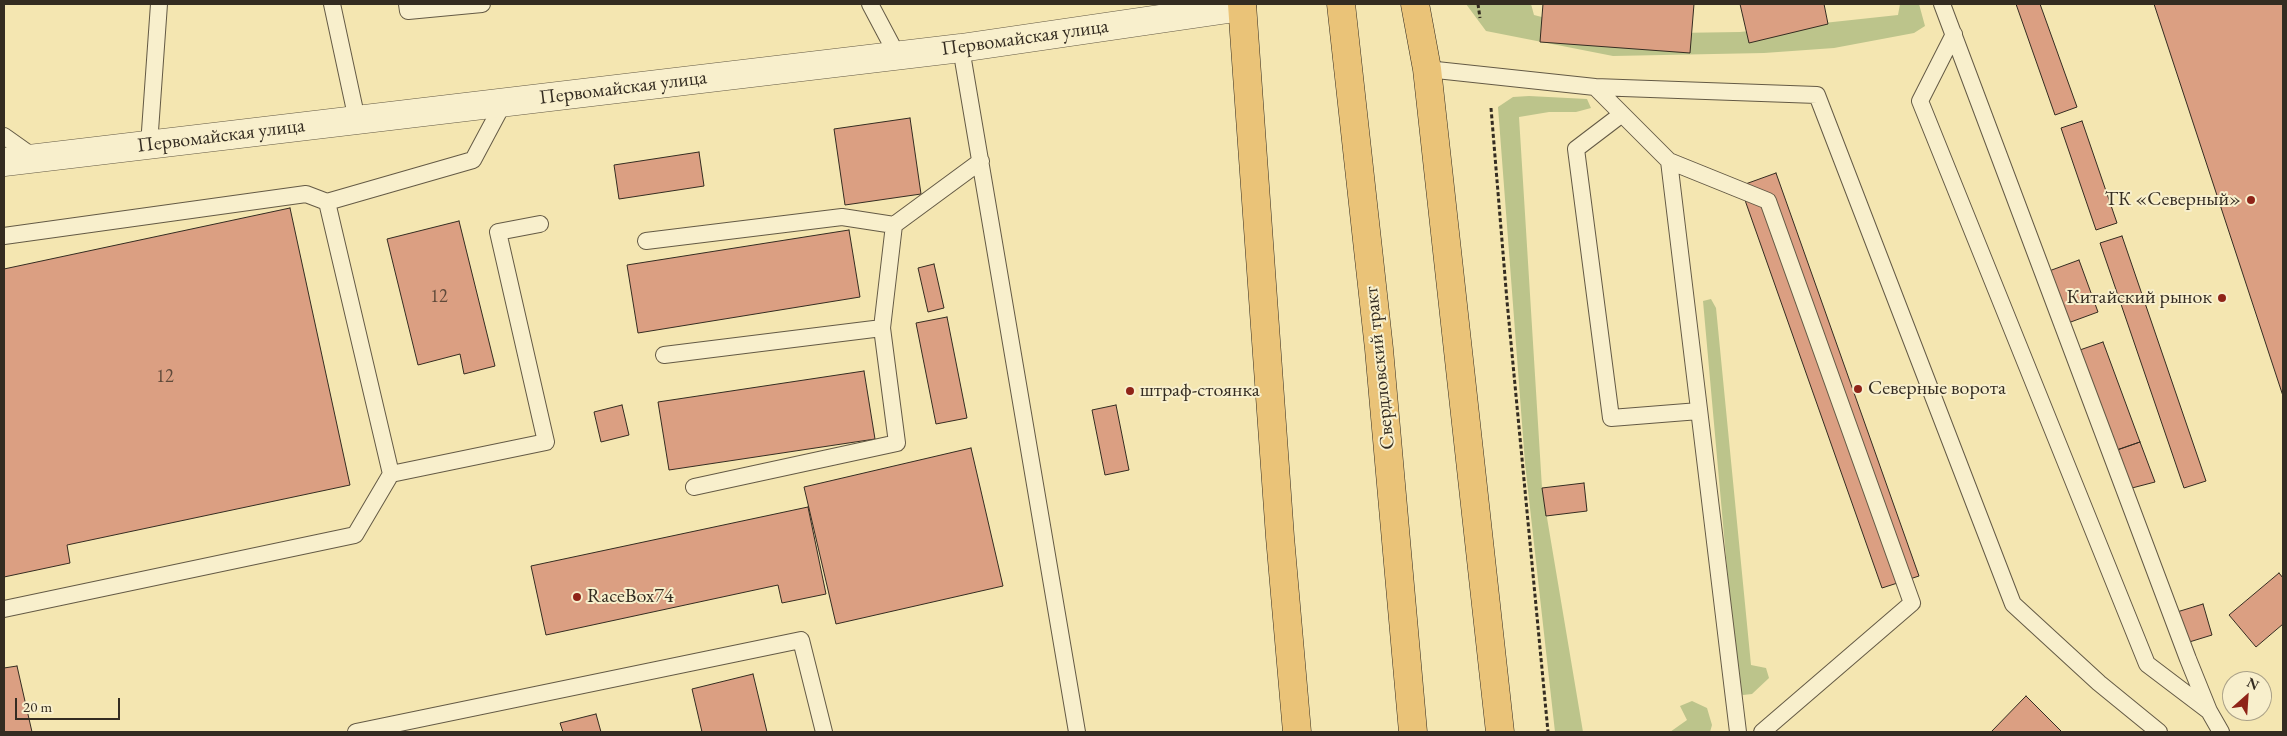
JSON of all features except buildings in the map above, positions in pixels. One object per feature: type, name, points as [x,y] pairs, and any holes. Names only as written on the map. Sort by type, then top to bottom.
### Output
[{"type":"main road","name":"Свердловский тракт","points":[[1341,4],[1379,349],[1413,732]]},
{"type":"main road","points":[[1415,4],[1426,69],[1500,732]]},
{"type":"main road","points":[[1242,5],[1279,517],[1297,732]]},
{"type":"street","name":"Первомайская улица","points":[[4,162],[961,48],[1242,5]]},
{"type":"lane","points":[[148,144],[158,4]]},
{"type":"lane","points":[[332,4],[357,120]]},
{"type":"lane","points":[[407,4],[408,11],[482,4]]},
{"type":"lane","points":[[870,4],[897,55]]},
{"type":"lane","points":[[1942,4],[2209,711],[2221,732]]},
{"type":"lane","points":[[1954,34],[1920,101],[2147,664],[2209,711]]},
{"type":"lane","points":[[961,48],[1077,732]]},
{"type":"lane","points":[[1426,69],[1595,87],[1817,95],[2013,604],[2099,683],[2159,732]]},
{"type":"lane","points":[[1595,87],[1669,161],[1768,200],[1912,603],[1762,732]]},
{"type":"lane","points":[[4,236],[306,194],[327,202],[473,160],[504,102]]},
{"type":"lane","points":[[1622,114],[1576,150],[1610,418],[1699,411]]},
{"type":"lane","points":[[4,136],[35,158]]},
{"type":"lane","points":[[1669,161],[1738,732]]},
{"type":"lane","points":[[646,241],[842,217],[894,225],[981,162]]},
{"type":"lane","points":[[4,609],[355,535],[391,474],[327,202]]},
{"type":"lane","points":[[391,474],[546,442],[498,232],[540,224]]},
{"type":"lane","points":[[694,487],[897,443],[882,328],[894,225]]},
{"type":"lane","points":[[664,355],[882,328]]},
{"type":"lane","points":[[356,732],[407,727],[801,640],[824,732]]},
{"type":"path","points":[[1478,4],[1480,18]]},
{"type":"path","points":[[1491,108],[1508,311],[1548,732]]},
{"type":"green space","points":[[1466,4],[1531,4],[1534,15],[1608,34],[1740,32],[1898,15],[1900,4],[1919,4],[1925,26],[1914,33],[1834,48],[1764,53],[1613,56],[1486,31]]},
{"type":"green space","points":[[1513,97],[1587,99],[1591,108],[1576,112],[1549,112],[1519,117],[1542,488],[1583,732],[1555,732],[1525,463],[1498,107]]},
{"type":"green space","points":[[1711,299],[1716,308],[1751,665],[1766,668],[1769,678],[1752,694],[1743,695],[1738,691],[1703,301]]},
{"type":"green space","points":[[1692,701],[1707,708],[1712,725],[1710,732],[1670,732],[1687,720],[1680,706]]},
{"type":"place","name":"ТК «Северный»","points":[[2251,200]]},
{"type":"place","name":"Китайский рынок","points":[[2222,298]]},
{"type":"place","name":"Северные ворота","points":[[1858,389]]},
{"type":"place","name":"штраф-стоянка","points":[[1130,391]]},
{"type":"place","name":"RaceBox74","points":[[577,597]]}]
